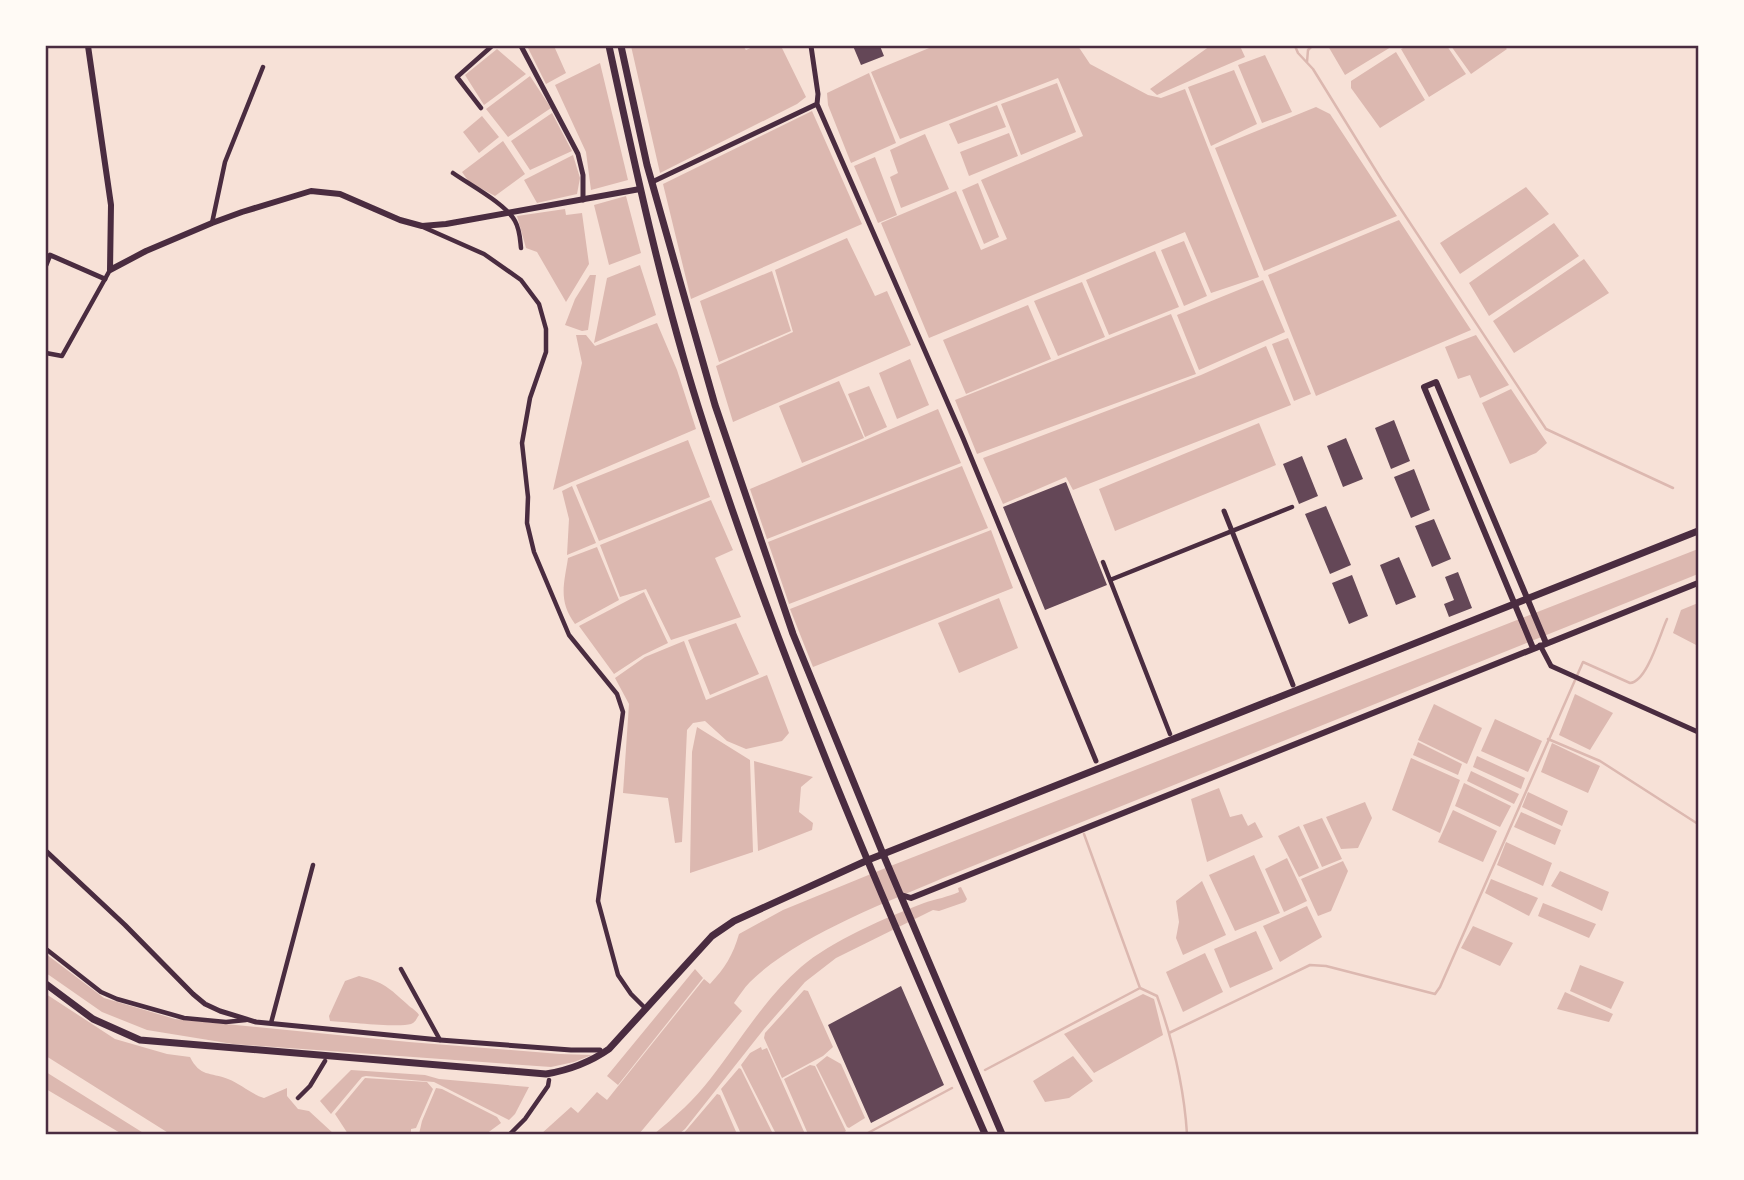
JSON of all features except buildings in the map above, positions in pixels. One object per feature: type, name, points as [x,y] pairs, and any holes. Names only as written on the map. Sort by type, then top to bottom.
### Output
[{"type":"main road","points":[[88,46],[111,205],[110,270],[146,251],[212,223],[311,191],[340,194],[400,220],[422,226],[640,189]]},
{"type":"main road","points":[[609,46],[645,213],[698,405],[775,634],[889,912],[985,1135]]},
{"type":"main road","points":[[621,46],[647,165],[715,405],[793,634],[899,894],[907,902],[912,924],[1002,1135]]},
{"type":"main road","points":[[635,167],[647,165]]},
{"type":"main road","points":[[645,213],[659,209]]},
{"type":"main road","points":[[1436,382],[1531,605],[1540,645],[1518,610],[1424,387],[1436,382]]},
{"type":"main road","points":[[46,984],[93,1019],[140,1040],[546,1074],[569,1070],[591,1062],[609,1049],[712,936],[734,921],[868,860],[884,858],[1699,531]]},
{"type":"main road","points":[[907,902],[1699,583]]},
{"type":"main road","points":[[968,1096],[983,1089]]},
{"type":"street","points":[[481,108],[457,76],[492,46]]},
{"type":"street","points":[[521,46],[578,154],[583,175],[583,200]]},
{"type":"street","points":[[811,46],[817,104],[963,438],[1096,761]]},
{"type":"street","points":[[212,223],[225,162],[263,68]]},
{"type":"street","points":[[652,181],[817,104]]},
{"type":"street","points":[[453,173],[509,212],[520,235],[521,248]]},
{"type":"street","points":[[422,226],[484,254],[521,279],[539,304],[546,329],[546,352],[530,398],[522,443],[528,497],[527,523],[534,552],[569,635],[617,694],[624,712],[598,901],[618,975],[643,1006]]},
{"type":"street","points":[[46,265],[48,254],[105,279]]},
{"type":"street","points":[[46,354],[62,356],[110,270]]},
{"type":"street","points":[[1110,580],[1292,507]]},
{"type":"street","points":[[1224,511],[1293,685]]},
{"type":"street","points":[[1103,562],[1170,734]]},
{"type":"street","points":[[1540,645],[1551,666],[1699,732]]},
{"type":"street","points":[[46,851],[193,994],[205,1004],[246,1020]]},
{"type":"street","points":[[271,1023],[313,865]]},
{"type":"street","points":[[46,949],[101,992],[184,1018],[226,1022],[246,1020],[560,1050],[600,1050]]},
{"type":"street","points":[[401,969],[440,1040]]},
{"type":"street","points":[[298,1098],[310,1086],[325,1061]]},
{"type":"street","points":[[510,1135],[548,1086],[549,1080]]},
{"type":"shaded area","points":[[527,46],[554,46],[566,73],[546,84]]},
{"type":"shaded area","points":[[631,46],[743,46],[746,50],[755,46],[781,46],[806,97],[660,173]]},
{"type":"shaded area","points":[[934,46],[1078,46],[1090,64],[1148,95],[1161,98],[1185,89],[1259,277],[1211,293],[1185,232],[929,338],[881,223],[956,191],[981,250],[1007,239],[981,180],[1083,136],[1058,78],[900,139],[871,72]]},
{"type":"shaded area","points":[[1210,46],[1240,46],[1245,57],[1157,95],[1150,89]]},
{"type":"shaded area","points":[[1328,46],[1390,46],[1391,47],[1345,75]]},
{"type":"shaded area","points":[[1407,46],[1447,46],[1466,74],[1429,97],[1401,49]]},
{"type":"shaded area","points":[[1451,46],[1504,46],[1507,49],[1471,74]]},
{"type":"shaded area","points":[[497,49],[526,74],[484,105],[465,75]]},
{"type":"shaded area","points":[[1396,52],[1425,100],[1380,128],[1351,88],[1351,81]]},
{"type":"shaded area","points":[[1265,55],[1292,112],[1262,123],[1238,65]]},
{"type":"shaded area","points":[[600,63],[628,180],[591,190],[586,152],[555,85]]},
{"type":"shaded area","points":[[1234,70],[1257,124],[1211,146],[1188,87]]},
{"type":"shaded area","points":[[869,73],[896,143],[851,163],[828,105],[827,93]]},
{"type":"shaded area","points":[[530,76],[551,108],[508,137],[486,109]]},
{"type":"shaded area","points":[[1057,83],[1076,132],[1021,155],[1001,104]]},
{"type":"shaded area","points":[[997,105],[1006,127],[958,144],[949,124]]},
{"type":"shaded area","points":[[1316,107],[1330,114],[1397,216],[1264,271],[1215,148]]},
{"type":"shaded area","points":[[812,111],[862,224],[691,299],[663,184]]},
{"type":"shaded area","points":[[552,113],[572,151],[530,170],[511,141]]},
{"type":"shaded area","points":[[482,116],[499,137],[479,153],[463,132]]},
{"type":"shaded area","points":[[1009,133],[1018,156],[969,176],[960,152]]},
{"type":"shaded area","points":[[925,134],[949,189],[901,208],[890,177],[898,173],[890,150]]},
{"type":"shaded area","points":[[503,141],[525,174],[495,196],[469,182],[462,172]]},
{"type":"shaded area","points":[[573,155],[580,178],[577,194],[537,203],[524,180]]},
{"type":"shaded area","points":[[875,157],[897,215],[878,223],[854,166]]},
{"type":"shaded area","points":[[978,183],[999,237],[984,244],[962,190]]},
{"type":"shaded area","points":[[1526,187],[1549,214],[1460,274],[1440,243]]},
{"type":"shaded area","points":[[626,196],[641,253],[609,265],[594,205]]},
{"type":"shaded area","points":[[565,209],[566,215],[582,213],[589,264],[566,302],[537,252],[526,248],[517,216]]},
{"type":"shaded area","points":[[1399,220],[1471,330],[1316,396],[1268,275]]},
{"type":"shaded area","points":[[1554,223],[1579,256],[1489,316],[1469,283]]},
{"type":"shaded area","points":[[847,238],[875,296],[887,291],[911,345],[733,422],[716,366],[793,332],[775,270]]},
{"type":"shaded area","points":[[1184,241],[1207,296],[1184,306],[1161,250]]},
{"type":"shaded area","points":[[1155,251],[1179,307],[1109,335],[1086,280]]},
{"type":"shaded area","points":[[1584,259],[1609,293],[1514,353],[1493,321]]},
{"type":"shaded area","points":[[640,265],[656,315],[594,343],[607,278]]},
{"type":"shaded area","points":[[772,271],[791,331],[719,362],[700,301]]},
{"type":"shaded area","points":[[590,275],[596,275],[588,330],[582,331],[565,325],[575,299]]},
{"type":"shaded area","points":[[1263,280],[1285,332],[1199,370],[1177,315]]},
{"type":"shaded area","points":[[1082,282],[1105,337],[1058,356],[1034,301]]},
{"type":"shaded area","points":[[1028,305],[1051,359],[966,394],[943,340]]},
{"type":"shaded area","points":[[1171,314],[1196,374],[977,454],[955,400]]},
{"type":"shaded area","points":[[657,323],[677,370],[696,429],[553,490],[582,363],[576,335],[586,335],[595,346]]},
{"type":"shaded area","points":[[1476,335],[1509,385],[1480,398],[1470,375],[1458,379],[1445,347]]},
{"type":"shaded area","points":[[1288,338],[1311,394],[1294,401],[1272,344]]},
{"type":"shaded area","points":[[1266,346],[1291,405],[1073,490],[1066,477],[1003,504],[983,458],[1201,375]]},
{"type":"shaded area","points":[[910,359],[929,405],[897,419],[879,373]]},
{"type":"shaded area","points":[[839,381],[864,438],[802,463],[779,406]]},
{"type":"shaded area","points":[[869,386],[887,427],[865,437],[848,394]]},
{"type":"shaded area","points":[[1511,389],[1547,443],[1536,453],[1510,464],[1482,403]]},
{"type":"shaded area","points":[[938,409],[961,463],[767,539],[750,489]]},
{"type":"shaded area","points":[[1259,423],[1276,465],[1115,531],[1099,489]]},
{"type":"shaded area","points":[[688,440],[710,497],[599,541],[576,485]]},
{"type":"shaded area","points":[[962,466],[988,528],[789,604],[768,542]]},
{"type":"shaded area","points":[[572,486],[596,543],[567,555],[569,519],[562,491]]},
{"type":"shaded area","points":[[711,500],[733,550],[715,558],[741,617],[671,640],[646,589],[620,597],[600,545]]},
{"type":"shaded area","points":[[991,530],[1013,588],[813,667],[790,609]]},
{"type":"shaded area","points":[[597,547],[619,600],[575,624],[564,600],[568,558]]},
{"type":"shaded area","points":[[1698,549],[1698,574],[943,878],[842,922],[791,950],[750,982],[734,1003],[742,1011],[639,1134],[541,1134],[571,1107],[578,1113],[597,1092],[607,1100],[704,979],[710,984],[720,972],[731,955],[739,934],[783,910]]},
{"type":"shaded area","points":[[644,592],[668,643],[614,674],[579,626]]},
{"type":"shaded area","points":[[999,598],[1018,648],[959,673],[938,623]]},
{"type":"shaded area","points":[[1698,603],[1698,646],[1673,633],[1681,610]]},
{"type":"shaded area","points":[[736,623],[759,674],[710,695],[688,640]]},
{"type":"shaded area","points":[[684,641],[706,700],[767,675],[789,733],[782,741],[746,749],[727,741],[705,721],[693,723],[687,730],[682,842],[675,843],[668,798],[623,793],[629,704],[615,678],[645,657]]},
{"type":"shaded area","points":[[1575,694],[1613,713],[1590,750],[1559,735]]},
{"type":"shaded area","points":[[1434,704],[1482,728],[1467,764],[1418,740]]},
{"type":"shaded area","points":[[1495,719],[1542,741],[1528,772],[1481,751]]},
{"type":"shaded area","points":[[697,727],[750,760],[753,852],[690,873],[692,752]]},
{"type":"shaded area","points":[[1418,742],[1462,764],[1458,775],[1413,755]]},
{"type":"shaded area","points":[[1552,743],[1600,766],[1588,793],[1541,772]]},
{"type":"shaded area","points":[[1477,756],[1525,778],[1521,789],[1473,767]]},
{"type":"shaded area","points":[[1411,758],[1460,780],[1440,833],[1392,810]]},
{"type":"shaded area","points":[[754,761],[813,777],[801,787],[799,812],[813,823],[812,830],[758,851]]},
{"type":"shaded area","points":[[1471,771],[1519,794],[1514,804],[1467,781]]},
{"type":"shaded area","points":[[1464,783],[1511,806],[1500,827],[1455,806]]},
{"type":"shaded area","points":[[1219,788],[1230,817],[1242,814],[1248,826],[1255,822],[1263,837],[1207,862],[1191,799]]},
{"type":"shaded area","points":[[1528,792],[1568,811],[1562,826],[1522,807]]},
{"type":"shaded area","points":[[1365,802],[1372,818],[1358,848],[1341,849],[1326,817]]},
{"type":"shaded area","points":[[1453,810],[1497,831],[1483,862],[1438,842]]},
{"type":"shaded area","points":[[1521,812],[1561,830],[1555,845],[1514,827]]},
{"type":"shaded area","points":[[1322,818],[1342,859],[1322,867],[1303,825]]},
{"type":"shaded area","points":[[1299,826],[1319,868],[1299,877],[1278,836]]},
{"type":"shaded area","points":[[1506,842],[1552,863],[1543,886],[1497,865]]},
{"type":"shaded area","points":[[1254,855],[1280,913],[1235,931],[1209,875]]},
{"type":"shaded area","points":[[1287,858],[1307,901],[1284,912],[1265,869]]},
{"type":"shaded area","points":[[1343,861],[1348,871],[1331,911],[1318,916],[1301,879]]},
{"type":"shaded area","points":[[1560,871],[1609,892],[1602,911],[1551,886]]},
{"type":"shaded area","points":[[1491,879],[1538,898],[1529,916],[1485,893]]},
{"type":"shaded area","points":[[1202,881],[1226,935],[1183,955],[1176,938],[1179,922],[1176,901]]},
{"type":"shaded area","points":[[961,887],[967,899],[965,902],[939,911],[933,910],[836,958],[805,982],[685,1129],[679,1134],[654,1134],[698,1094],[764,1006],[788,979],[813,957],[860,930],[924,903],[959,892],[958,888]]},
{"type":"shaded area","points":[[1543,903],[1596,924],[1589,938],[1538,916]]},
{"type":"shaded area","points":[[1307,906],[1322,937],[1280,962],[1263,926]]},
{"type":"shaded area","points":[[1473,926],[1513,943],[1500,966],[1461,948]]},
{"type":"shaded area","points":[[1256,931],[1273,969],[1230,988],[1214,949]]},
{"type":"shaded area","points":[[1205,953],[1223,992],[1183,1012],[1166,972]]},
{"type":"shaded area","points":[[46,954],[104,998],[175,1019],[409,1042],[592,1055],[551,1067],[233,1044],[147,1030],[102,1012],[46,973]]},
{"type":"shaded area","points":[[1580,965],[1624,982],[1611,1009],[1570,991]]},
{"type":"shaded area","points":[[695,969],[703,978],[618,1085],[607,1076]]},
{"type":"shaded area","points":[[359,976],[380,983],[390,990],[418,1013],[415,1021],[411,1024],[396,1025],[330,1021],[329,1016],[345,981]]},
{"type":"shaded area","points":[[804,990],[808,991],[833,1047],[823,1056],[782,1078],[764,1038],[765,1033]]},
{"type":"shaded area","points":[[1565,992],[1613,1014],[1609,1022],[1557,1009]]},
{"type":"shaded area","points":[[46,994],[115,1039],[167,1054],[190,1057],[202,1071],[233,1081],[264,1098],[287,1088],[287,1096],[298,1109],[309,1111],[334,1134],[170,1134],[46,1056]]},
{"type":"shaded area","points":[[1143,994],[1154,999],[1163,1035],[1094,1073],[1064,1034]]},
{"type":"shaded area","points":[[761,1047],[762,1050],[767,1048],[805,1134],[776,1134],[741,1065],[750,1053]]},
{"type":"shaded area","points":[[827,1056],[841,1064],[865,1118],[849,1128],[816,1065]]},
{"type":"shaded area","points":[[1073,1056],[1093,1081],[1069,1098],[1045,1102],[1033,1081]]},
{"type":"shaded area","points":[[810,1065],[815,1066],[846,1131],[842,1134],[808,1134],[784,1079]]},
{"type":"shaded area","points":[[739,1068],[773,1134],[741,1134],[721,1089]]},
{"type":"shaded area","points":[[351,1070],[529,1087],[509,1120],[434,1082],[366,1076],[362,1077],[331,1114],[320,1101]]},
{"type":"shaded area","points":[[46,1072],[145,1134],[122,1134],[46,1089]]},
{"type":"shaded area","points":[[365,1078],[427,1082],[433,1089],[416,1128],[411,1129],[411,1134],[348,1134],[335,1114]]},
{"type":"shaded area","points":[[436,1088],[497,1117],[501,1123],[486,1134],[419,1134]]},
{"type":"shaded area","points":[[717,1094],[720,1095],[737,1134],[683,1134]]},
{"type":"waterway","points":[[1295,46],[1313,69],[1381,179],[1546,429],[1673,488]]},
{"type":"waterway","points":[[1307,62],[1308,50],[1312,46]]},
{"type":"waterway","points":[[1169,1033],[1310,965],[1326,966],[1435,994],[1583,662],[1630,683],[1636,681],[1647,666],[1667,619]]},
{"type":"waterway","points":[[1548,739],[1600,761],[1698,824]]},
{"type":"waterway","points":[[985,1070],[1140,988],[1084,834]]},
{"type":"waterway","points":[[1140,988],[1157,996],[1163,1013],[1180,1082],[1187,1134]]},
{"type":"waterway","points":[[866,1134],[952,1088]]}]
